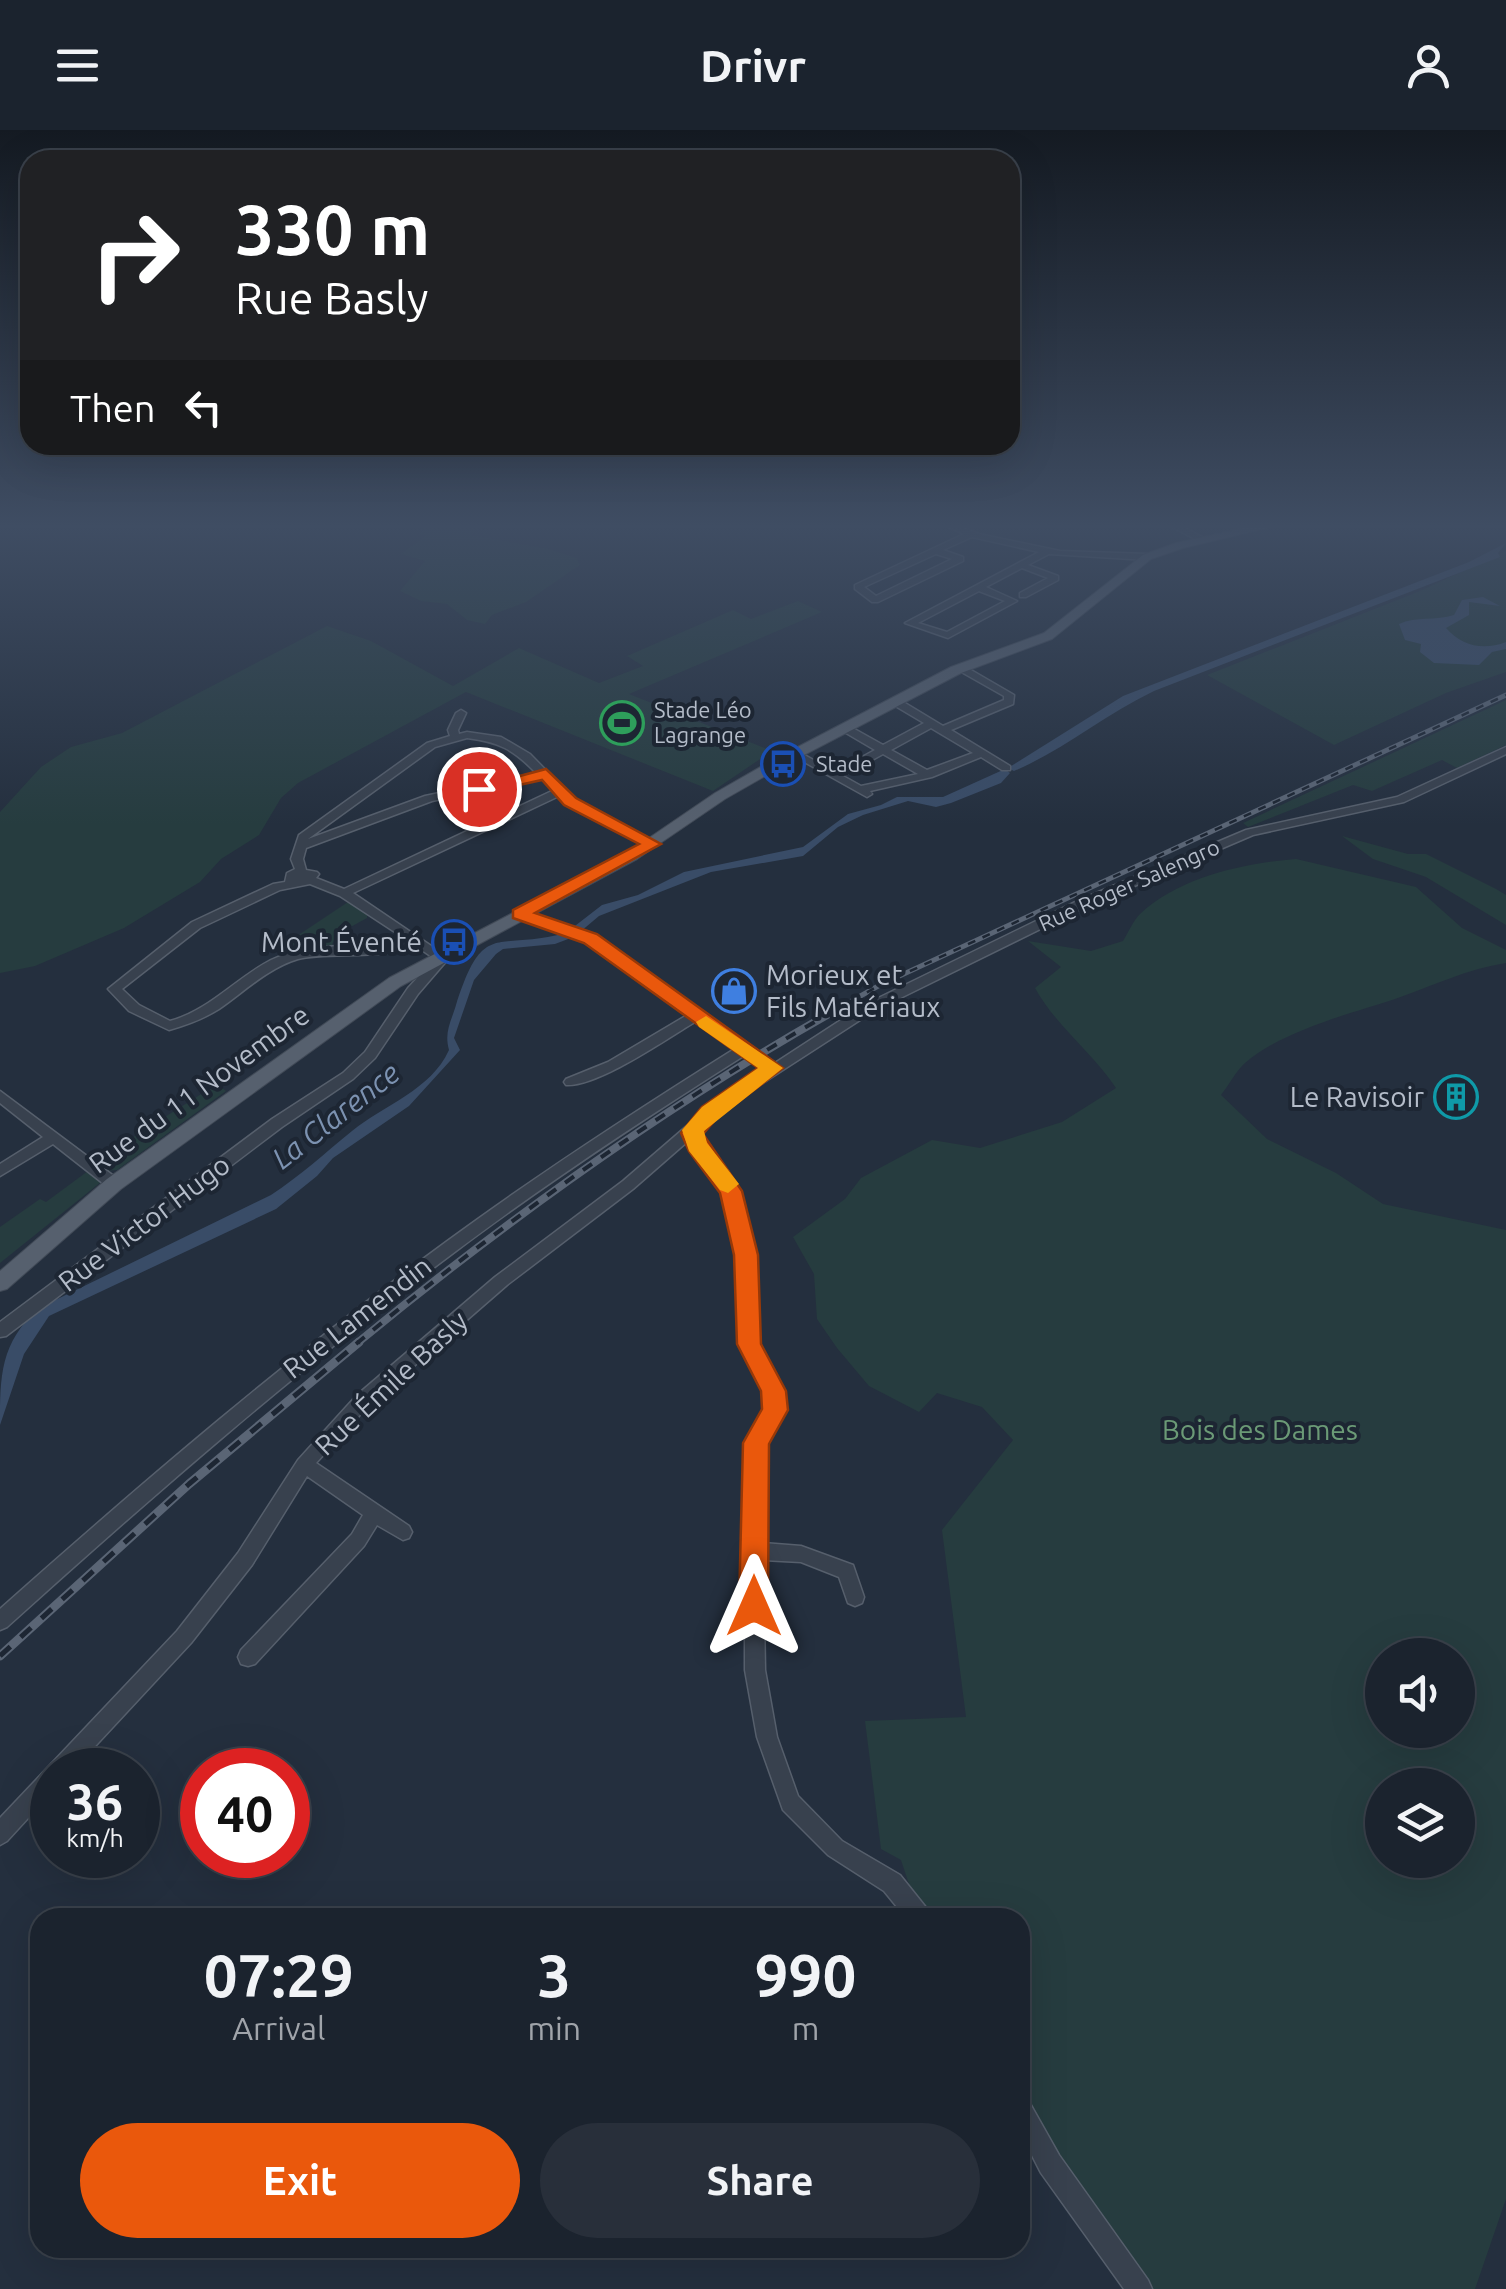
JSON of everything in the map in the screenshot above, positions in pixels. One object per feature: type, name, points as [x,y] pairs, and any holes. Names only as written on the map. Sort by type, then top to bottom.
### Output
[{"type":"main road","name":"Rue du 11 Novembre","points":[[0,1283],[114,1184],[404,986],[423,965],[652,844],[720,796],[795,754],[961,668],[1048,636],[1063,624]]},
{"type":"street","points":[[912,624],[948,635],[969,624]]},
{"type":"street","points":[[835,776],[937,726],[1009,702],[1009,695],[961,668]]},
{"type":"street","points":[[896,702],[1006,768]]},
{"type":"street","points":[[454,736],[462,714]]},
{"type":"street","points":[[845,728],[928,775]]},
{"type":"street","points":[[301,878],[297,859],[304,837],[432,745],[454,736],[496,739],[526,756],[559,792],[590,814],[652,844]]},
{"type":"street","name":"Rue Roger Salengro","points":[[692,1133],[710,1112],[772,1068],[786,1064],[869,1008],[1092,899],[1250,832],[1400,800],[1506,750]]},
{"type":"street","points":[[795,754],[865,793],[928,775],[983,753]]},
{"type":"street","points":[[300,846],[429,798],[546,774]]},
{"type":"street","points":[[344,893],[559,792]]},
{"type":"street","points":[[423,965],[405,943],[344,893],[301,878],[231,907],[180,934],[114,989],[134,1008],[161,1024],[182,1024],[278,962],[300,956],[405,943],[442,954]]},
{"type":"street","points":[[519,914],[600,945],[772,1068]]},
{"type":"street","name":"Rue Victor Hugo","points":[[0,1331],[276,1122],[348,1076],[370,1055],[404,986],[443,958],[442,954]]},
{"type":"street","points":[[572,1082],[613,1065],[697,1015]]},
{"type":"street","name":"Rue Lamendin","points":[[0,1621],[198,1444],[372,1303],[583,1153],[743,1050]]},
{"type":"street","points":[[0,1096],[114,1184]]},
{"type":"street","points":[[692,1133],[696,1146],[731,1191],[746,1255],[749,1344],[774,1391],[775,1410],[756,1443],[755,1670],[767,1737],[790,1803],[834,1848],[892,1883],[912,1908]]},
{"type":"street","name":"Rue Émile Basly","points":[[79,1748],[196,1622],[245,1558],[304,1465],[363,1400],[425,1345],[692,1133]]},
{"type":"street","points":[[0,1171],[53,1137]]},
{"type":"street","points":[[304,1465],[344,1488],[374,1515],[402,1532]]},
{"type":"street","points":[[248,1658],[358,1540],[374,1515]]},
{"type":"street","points":[[754,1551],[801,1554],[846,1571],[854,1597]]},
{"type":"street","points":[[0,1834],[30,1801]]},
{"type":"street","points":[[1030,2127],[1050,2164],[1138,2289]]},
{"type":"green space","points":[[701,624],[794,624],[629,694],[772,751],[713,791],[466,692],[298,783],[281,798],[259,835],[221,859],[200,882],[124,928],[35,966],[0,973],[0,812],[41,767],[71,747],[122,733],[327,626],[371,641],[453,686],[519,648],[599,683],[643,666],[627,656]]},
{"type":"green space","points":[[1337,624],[1506,624],[1506,672],[1446,693],[1334,745],[1207,675]]},
{"type":"green space","points":[[1506,700],[1506,745],[1457,768],[1442,760],[1372,791],[1353,785],[1248,827],[1243,823]]},
{"type":"green space","points":[[1342,836],[1408,854],[1426,854],[1496,889],[1506,895],[1506,925],[1426,877],[1373,859]]},
{"type":"green space","name":"Bois des Dames","points":[[1296,859],[1416,887],[1462,928],[1506,950],[1506,963],[1463,974],[1278,1042],[1245,1063],[1221,1095],[1267,1139],[1336,1173],[1383,1204],[1506,1230],[1506,2199],[1475,2289],[1139,2289],[1030,2123],[1030,1908],[917,1908],[901,1860],[881,1849],[865,1721],[966,1717],[942,1530],[1013,1440],[982,1407],[937,1393],[919,1412],[869,1386],[817,1319],[814,1274],[793,1237],[845,1199],[861,1178],[932,1140],[980,1148],[1062,1122],[1116,1088],[1053,1015],[1035,988],[1061,967],[1028,941],[1091,951],[1123,941],[1140,914],[1156,901],[1214,874]]},
{"type":"green space","points":[[348,902],[367,914],[367,918],[336,935],[330,950],[308,952],[288,942]]},
{"type":"green space","points":[[217,1084],[226,1091],[117,1170],[105,1171],[94,1162]]},
{"type":"green space","points":[[88,1171],[101,1182],[0,1263],[0,1227],[40,1199],[46,1202]]},
{"type":"water","points":[[1310,624],[1328,624],[1154,691],[1032,763],[1014,771],[1008,768],[1123,696]]},
{"type":"water","points":[[1399,624],[1454,624],[1446,628],[1459,639],[1473,645],[1506,642],[1506,649],[1492,652],[1479,665],[1434,663],[1420,652],[1421,644],[1405,640]]},
{"type":"water","points":[[1005,769],[1010,773],[1001,783],[951,803],[936,807],[908,801],[863,815],[838,827],[803,856],[711,872],[599,916],[580,932],[571,929],[602,905],[638,895],[684,872],[803,847],[848,814],[897,797],[943,797]]},
{"type":"water","points":[[566,933],[576,936],[555,944],[503,949],[496,954],[474,980],[454,1038],[460,1050],[409,1106],[333,1158],[276,1209],[49,1316],[24,1354],[0,1425],[5,1361],[16,1334],[39,1308],[282,1188],[352,1131],[431,1076],[449,1050],[449,1027],[466,978],[484,949],[507,941]]},
{"type":"railway","points":[[839,1008],[880,985],[1506,695]]},
{"type":"railway","points":[[356,1344],[592,1164],[715,1082],[843,1006]]},
{"type":"railway","points":[[0,1656],[189,1484],[359,1342]]},
{"type":"slow traffic","points":[[706,1022],[772,1068],[768,1075],[710,1112],[692,1130],[696,1146],[728,1184]]},
{"type":"place","name":"Stade Léo Lagrange","points":[[622,723]]},
{"type":"place","name":"Stade","points":[[783,764]]},
{"type":"place","name":"Mont Éventé","points":[[454,942]]},
{"type":"place","name":"Morieux et Fils Matériaux","points":[[734,991]]},
{"type":"place","name":"Le Ravisoir","points":[[1456,1097]]},
{"type":"route","points":[[479,789],[546,774],[570,802],[652,844],[519,914],[590,938],[772,1068],[768,1075],[710,1112],[692,1133],[696,1146],[731,1191],[746,1255],[749,1344],[774,1391],[775,1410],[756,1443],[754,1606]]},
{"type":"water label","name":"La Clarence","points":[[336,1116]]}]
